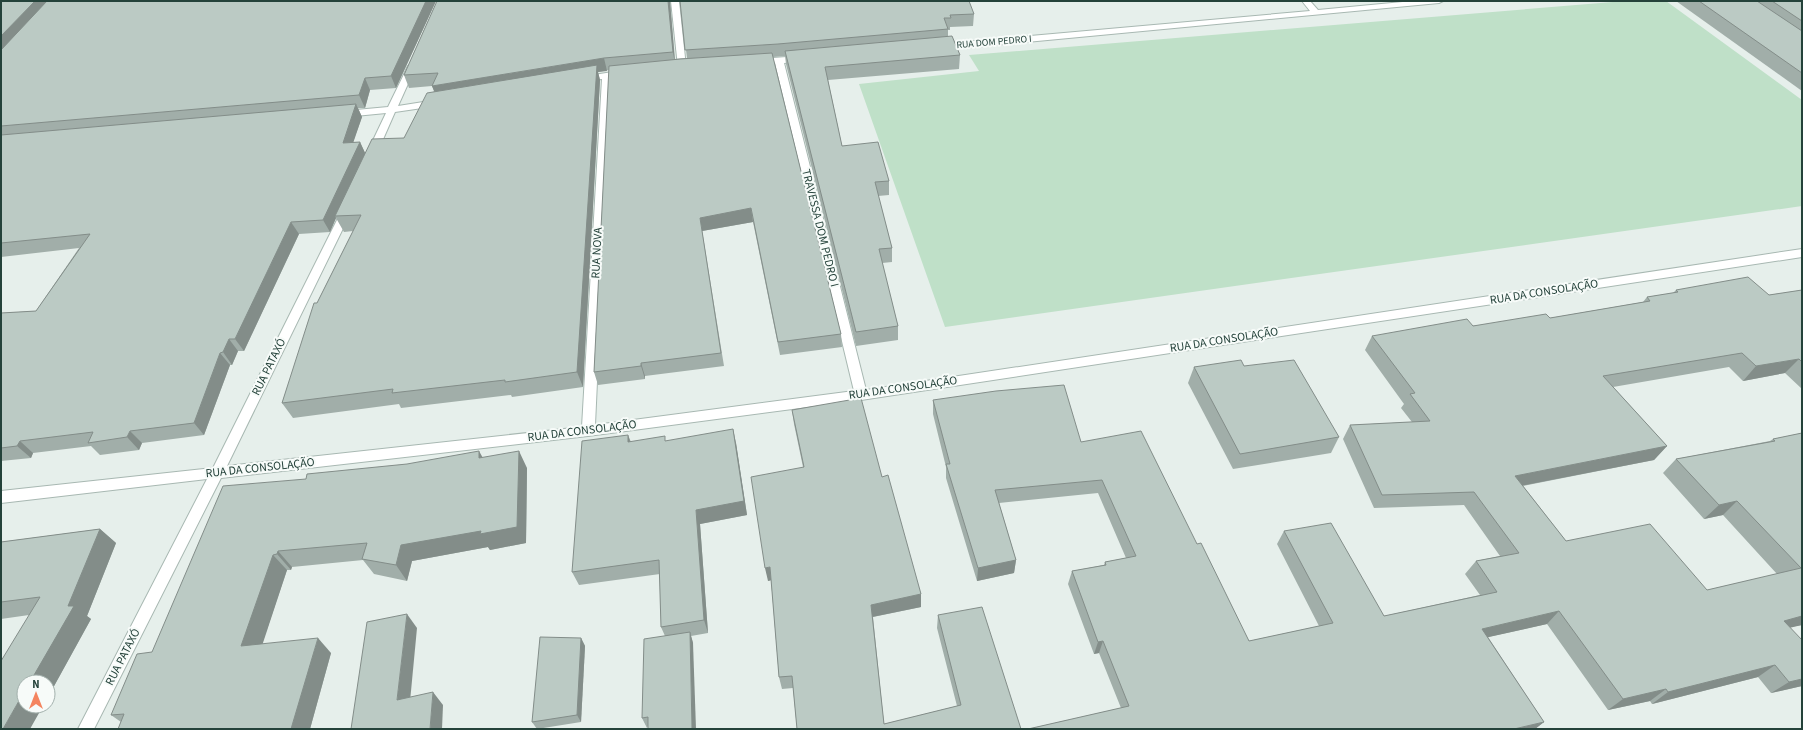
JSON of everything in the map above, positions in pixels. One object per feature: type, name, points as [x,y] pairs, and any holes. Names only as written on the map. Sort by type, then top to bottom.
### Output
[{"type":"street","points":[[675,1],[682,67]]},
{"type":"street","points":[[1306,1],[1316,13]]},
{"type":"street","name":"RUA DOM PEDRO I","points":[[929,48],[1439,1]]},
{"type":"street","points":[[366,167],[416,56]]},
{"type":"street","points":[[749,63],[810,58]]},
{"type":"street","name":"TRAVESSA DOM PEDRO I","points":[[779,61],[861,395]]},
{"type":"street","points":[[576,80],[637,72]]},
{"type":"street","name":"RUA NOVA","points":[[588,432],[607,75]]},
{"type":"street","points":[[336,115],[391,110],[445,102]]},
{"type":"street","name":"RUA PATAXÓ","points":[[86,729],[217,473],[351,203]]},
{"type":"street","name":"RUA DA CONSOLAÇÃO","points":[[1,497],[588,432],[861,395],[1802,253]]},
{"type":"green space","points":[[1625,1],[1666,1],[1802,100],[1802,206],[945,327],[859,84],[979,71],[969,55]]},
{"type":"building","points":[[1,1],[35,1],[1,36]]},
{"type":"building","points":[[47,1],[426,1],[391,76],[365,78],[359,95],[1,126],[1,50]]},
{"type":"building","points":[[437,1],[668,1],[673,52],[604,58],[432,86],[438,73],[404,75]]},
{"type":"building","points":[[680,1],[969,1],[974,14],[950,15],[951,18],[944,18],[948,29],[778,44],[685,50]]},
{"type":"building","points":[[1699,1],[1757,1],[1802,31],[1802,73]]},
{"type":"building","points":[[1772,1],[1802,1],[1802,21]]},
{"type":"building","points":[[952,36],[960,55],[825,67],[842,146],[878,142],[889,181],[875,182],[892,248],[879,249],[898,326],[856,332],[785,51]]},
{"type":"building","points":[[772,53],[841,334],[778,342],[751,208],[700,218],[721,353],[641,363],[641,366],[594,372],[609,66],[680,59]]},
{"type":"building","points":[[597,65],[577,372],[505,382],[505,380],[392,393],[393,389],[282,403],[314,303],[317,303],[361,215],[335,216],[372,139],[404,138],[427,93]]},
{"type":"building","points":[[356,104],[343,143],[360,142],[323,220],[291,222],[235,339],[229,339],[223,352],[220,353],[194,423],[130,431],[127,437],[88,443],[93,432],[20,441],[17,446],[1,448],[1,313],[36,311],[90,234],[1,243],[1,135]]},
{"type":"building","points":[[1748,277],[1769,295],[1802,290],[1802,362],[1799,359],[1756,366],[1742,353],[1603,376],[1667,446],[1515,476],[1566,541],[1650,524],[1707,590],[1801,568],[1737,501],[1719,505],[1676,459],[1775,441],[1773,439],[1802,433],[1802,616],[1784,621],[1802,640],[1802,679],[1789,682],[1775,665],[1668,692],[1666,689],[1623,699],[1559,611],[1482,629],[1544,722],[1514,729],[1028,729],[1129,706],[1103,641],[1098,642],[1072,571],[1106,565],[1105,562],[1136,556],[1102,480],[995,490],[1016,560],[978,568],[946,464],[950,464],[933,400],[996,391],[1064,385],[1081,442],[1141,431],[1197,544],[1201,543],[1249,641],[1333,623],[1284,531],[1331,523],[1384,616],[1497,592],[1476,561],[1519,553],[1474,492],[1382,495],[1350,425],[1430,421],[1410,394],[1415,393],[1372,336],[1467,319],[1473,326],[1546,314],[1550,318],[1650,301],[1647,297],[1678,292],[1676,290]]},
{"type":"building","points":[[1241,360],[1244,366],[1294,360],[1339,437],[1240,454],[1194,367]]},
{"type":"building","points":[[861,398],[882,477],[888,475],[921,594],[871,605],[884,724],[961,705],[938,615],[982,607],[1021,729],[797,729],[792,676],[779,677],[770,567],[765,568],[751,477],[804,467],[792,410]]},
{"type":"building","points":[[733,429],[744,501],[696,510],[704,620],[661,627],[659,560],[572,572],[582,441],[628,435],[628,442],[665,436],[665,441]]},
{"type":"building","points":[[479,451],[479,458],[519,451],[517,527],[480,534],[481,531],[401,545],[396,565],[362,559],[367,543],[278,551],[277,554],[273,555],[241,646],[318,638],[291,729],[118,729],[124,714],[111,715],[137,654],[152,652],[223,486],[306,479],[307,474],[407,464]]},
{"type":"building","points":[[100,529],[68,606],[74,606],[35,674],[16,674],[16,706],[3,729],[1,729],[1,661],[40,597],[1,602],[1,542]]},
{"type":"building","points":[[407,614],[397,700],[433,692],[430,729],[351,729],[367,622]]},
{"type":"building","points":[[690,632],[692,729],[648,729],[648,717],[642,718],[644,639]]},
{"type":"building","points":[[540,637],[581,638],[577,715],[532,722]]}]
